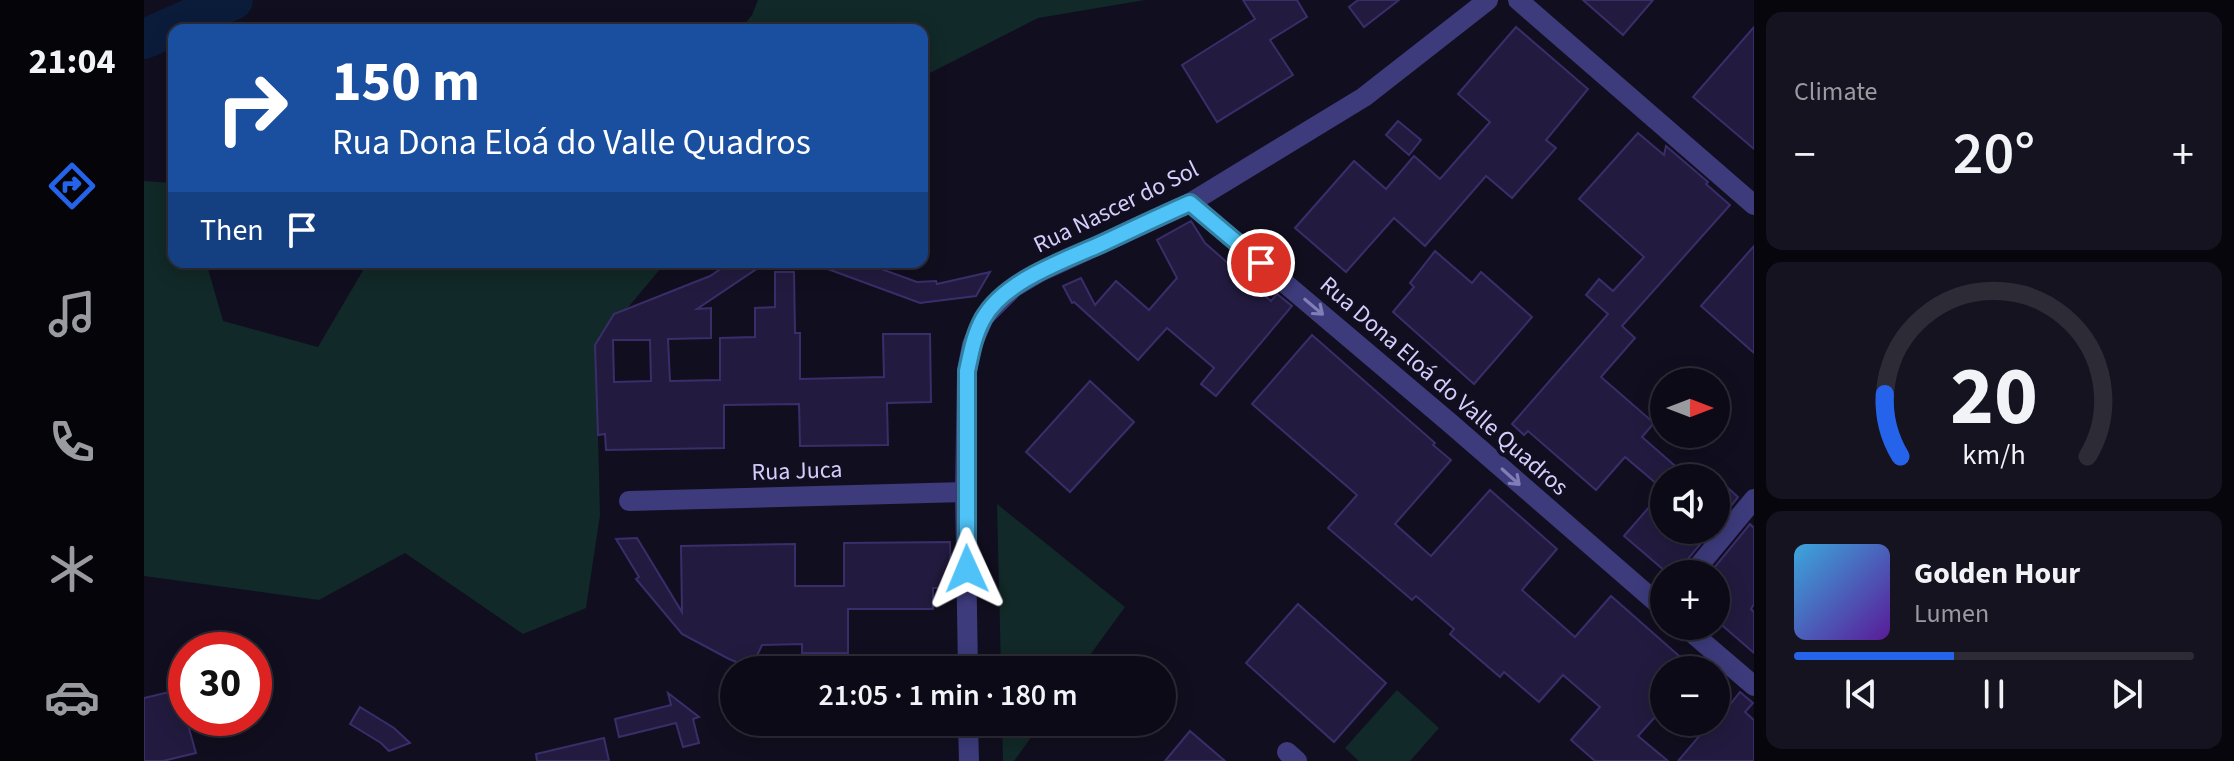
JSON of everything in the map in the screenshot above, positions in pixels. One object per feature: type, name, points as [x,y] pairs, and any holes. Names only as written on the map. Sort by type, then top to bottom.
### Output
[{"type":"street","name":"Rua Nascer do Sol","points":[[968,656],[967,371],[972,345],[984,317],[1013,288],[1040,272],[1190,203],[1364,97],[1488,0]]},
{"type":"street","points":[[1518,0],[1754,205]]},
{"type":"street","name":"Rua Dona Eloá do Valle Quadros","points":[[1190,203],[1650,597]]},
{"type":"street","name":"Rua Juca","points":[[629,501],[965,492]]},
{"type":"street","points":[[1704,560],[1754,499]]},
{"type":"street","points":[[1700,640],[1754,686]]},
{"type":"street","points":[[968,736],[969,761]]},
{"type":"green space","points":[[758,0],[1145,0],[1038,18],[928,74],[928,24],[745,24]]},
{"type":"green space","points":[[144,181],[168,183],[168,268],[208,268],[223,321],[318,347],[364,268],[661,268],[615,323],[596,357],[600,515],[586,608],[523,634],[405,553],[319,600],[144,576]]},
{"type":"green space","points":[[997,504],[1125,607],[1089,656],[1001,656]]},
{"type":"green space","points":[[1397,690],[1439,728],[1410,761],[1359,761],[1345,748]]},
{"type":"green space","points":[[1002,736],[1032,736],[1014,761],[1003,761]]},
{"type":"building","points":[[1243,0],[1297,0],[1307,17],[1270,40],[1293,75],[1217,122],[1182,65],[1255,19]]},
{"type":"building","points":[[1358,0],[1399,0],[1364,27],[1349,7]]},
{"type":"building","points":[[1583,0],[1653,0],[1623,35]]},
{"type":"building","points":[[1516,27],[1588,89],[1546,140],[1556,148],[1512,198],[1486,176],[1425,246],[1394,218],[1346,272],[1295,228],[1354,161],[1386,189],[1414,156],[1440,179],[1490,122],[1458,94]]},
{"type":"building","points":[[1754,27],[1754,149],[1693,97]]},
{"type":"building","points":[[1398,121],[1421,140],[1409,155],[1386,135]]},
{"type":"building","points":[[1638,133],[1664,155],[1666,146],[1730,205],[1622,326],[1635,338],[1601,377],[1650,420],[1650,428],[1642,437],[1650,448],[1655,448],[1673,464],[1650,464],[1650,478],[1625,457],[1596,490],[1528,431],[1524,435],[1512,424],[1608,314],[1586,295],[1599,279],[1613,291],[1644,257],[1579,199]]},
{"type":"building","points":[[1191,221],[1205,243],[1271,301],[1277,294],[1292,306],[1216,396],[1201,384],[1214,368],[1167,328],[1138,360],[1072,303],[1063,286],[1081,278],[1095,305],[1116,281],[1149,310],[1177,278],[1157,240]]},
{"type":"building","points":[[1754,246],[1754,353],[1701,306]]},
{"type":"building","points":[[1435,251],[1472,283],[1481,272],[1532,317],[1474,384],[1393,312],[1414,287],[1410,283]]},
{"type":"building","points":[[722,268],[758,268],[697,309],[711,308],[711,338],[668,339],[670,381],[720,380],[720,338],[755,337],[755,308],[775,307],[775,272],[794,272],[795,333],[800,333],[800,379],[884,377],[883,334],[930,334],[931,402],[887,403],[888,445],[800,446],[799,404],[724,405],[724,448],[606,450],[605,434],[598,435],[595,345],[614,314],[710,276]],"holes":[[[613,340],[650,340],[651,381],[614,382]]]},
{"type":"building","points":[[825,268],[878,268],[917,282],[936,281],[937,284],[990,272],[976,296],[920,303]]},
{"type":"building","points":[[1312,335],[1451,460],[1395,524],[1431,556],[1490,490],[1557,549],[1522,590],[1575,637],[1611,596],[1650,630],[1650,640],[1661,640],[1679,656],[1650,656],[1650,723],[1638,736],[1668,761],[1595,761],[1571,740],[1600,707],[1563,675],[1539,702],[1504,672],[1500,677],[1450,634],[1454,629],[1416,596],[1412,600],[1328,528],[1357,495],[1252,404]]},
{"type":"building","points":[[1090,381],[1134,422],[1070,492],[1026,452]]},
{"type":"building","points":[[1730,490],[1738,497],[1730,507]]},
{"type":"building","points":[[1650,506],[1650,544],[1700,544],[1687,560],[1652,560],[1624,536]]},
{"type":"building","points":[[1750,524],[1754,528],[1754,604],[1751,609],[1754,612],[1754,653],[1730,632],[1730,560],[1720,560]]},
{"type":"building","points":[[637,538],[682,612],[681,546],[795,544],[795,586],[844,586],[844,543],[950,542],[951,588],[933,588],[933,609],[848,609],[848,653],[802,653],[802,644],[762,645],[757,656],[723,656],[682,634],[636,579],[639,577],[616,539]]},
{"type":"building","points":[[1298,604],[1386,683],[1334,742],[1246,663]]},
{"type":"building","points":[[168,692],[168,736],[191,736],[196,753],[163,761],[144,761],[144,698]]},
{"type":"building","points":[[1740,692],[1753,703],[1745,712],[1754,720],[1754,761],[1678,761],[1699,736],[1730,736],[1730,704]]},
{"type":"building","points":[[668,693],[699,717],[693,719],[699,743],[683,747],[676,723],[619,737],[615,719],[671,705]]},
{"type":"building","points":[[360,707],[394,728],[410,743],[389,751],[350,724]]},
{"type":"building","points":[[1190,731],[1225,761],[1165,761]]},
{"type":"building","points":[[604,738],[609,761],[537,761],[536,754]]},
{"type":"waterway","points":[[178,24],[233,0]]},
{"type":"waterway","points":[[144,39],[168,28]]},
{"type":"route","points":[[967,569],[967,371],[972,345],[984,317],[996,304],[1013,288],[1040,272],[1190,203],[1261,263]]}]
